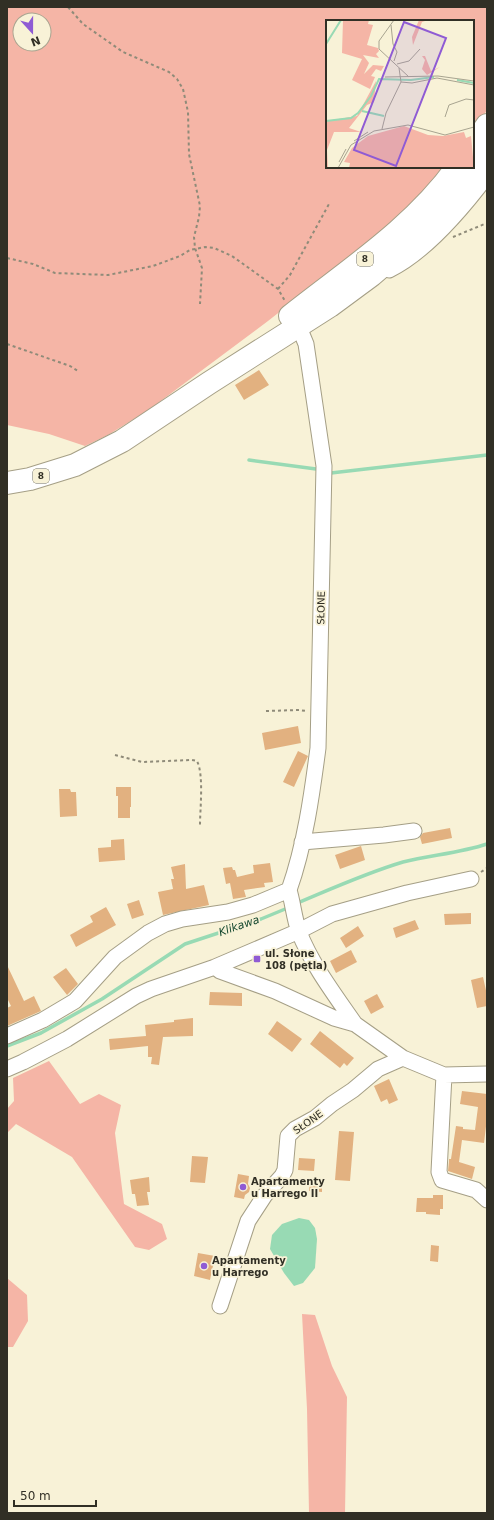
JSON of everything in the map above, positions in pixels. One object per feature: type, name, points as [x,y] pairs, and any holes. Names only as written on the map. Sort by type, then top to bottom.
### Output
[{"type":"highway","points":[[474,144],[487,125]]},
{"type":"highway","name":"8","points":[[291,313],[372,275],[408,244],[438,214],[487,154]]},
{"type":"highway","name":"8","points":[[7,483],[30,479],[53,472],[75,464],[107,449],[153,421],[209,383],[291,313],[384,244],[432,196],[456,168]]},
{"type":"street","points":[[372,275],[390,270],[406,260],[429,241],[467,202],[487,176]]},
{"type":"street","name":"SŁONE","points":[[291,313],[307,348],[324,466],[318,748],[313,785],[291,894]]},
{"type":"street","points":[[302,842],[414,831]]},
{"type":"street","points":[[7,1068],[23,1062],[67,1039],[136,996],[151,989],[216,967],[297,925],[352,907],[471,879]]},
{"type":"street","points":[[7,1036],[44,1020],[75,1001],[115,957],[153,930],[165,924],[182,919],[228,912],[291,894],[297,925],[308,950],[329,987],[355,1024]]},
{"type":"street","points":[[216,967],[220,971],[274,991],[334,1018],[355,1024],[403,1058],[444,1075],[487,1074]]},
{"type":"street","name":"SŁONE","points":[[220,1306],[248,1221],[265,1195],[282,1176],[285,1170],[288,1136],[295,1129],[315,1118],[353,1090],[378,1069],[403,1058]]},
{"type":"street","points":[[444,1075],[439,1172],[442,1180],[476,1190],[487,1200]]},
{"type":"path","points":[[68,7],[83,24],[123,52],[169,72],[177,79],[183,89],[188,112],[189,154],[200,206],[194,237],[195,248],[202,268],[200,304]]},
{"type":"path","points":[[278,289],[290,275],[329,204]]},
{"type":"path","points":[[453,237],[487,223]]},
{"type":"path","points":[[7,258],[32,264],[55,273],[108,275],[153,266],[195,248],[214,248],[224,251],[278,289],[291,313]]},
{"type":"path","points":[[7,344],[70,366],[78,371]]},
{"type":"path","points":[[266,711],[299,710],[305,711],[319,718]]},
{"type":"path","points":[[114,755],[142,762],[192,760],[197,762],[200,767],[200,825]]},
{"type":"shaded area","points":[[7,7],[487,7],[487,110],[474,130],[474,20],[326,20],[326,168],[447,168],[414,206],[268,321],[150,409],[108,435],[85,446],[49,434],[7,425]]},
{"type":"shaded area","points":[[49,1061],[80,1104],[99,1094],[121,1105],[115,1133],[124,1204],[162,1224],[167,1239],[149,1250],[135,1247],[72,1157],[16,1124],[7,1133],[7,1109],[14,1101],[13,1078]]},
{"type":"shaded area","points":[[299,1218],[309,1220],[315,1228],[317,1239],[315,1268],[303,1283],[294,1286],[284,1273],[270,1249],[272,1235],[282,1224]]},
{"type":"shaded area","points":[[7,1278],[27,1295],[28,1321],[13,1347],[7,1347]]},
{"type":"shaded area","points":[[302,1314],[315,1315],[332,1366],[347,1397],[345,1513],[309,1513],[307,1409]]},
{"type":"building","points":[[259,370],[269,385],[244,400],[235,385]]},
{"type":"building","points":[[298,726],[301,743],[265,750],[262,733]]},
{"type":"building","points":[[298,751],[308,756],[294,787],[283,782]]},
{"type":"building","points":[[116,787],[131,787],[130,818],[118,818],[118,796],[116,796]]},
{"type":"building","points":[[59,789],[70,789],[71,792],[76,792],[77,816],[60,817]]},
{"type":"building","points":[[450,828],[452,838],[422,844],[420,837],[423,833]]},
{"type":"building","points":[[124,839],[125,860],[99,862],[98,848],[111,847],[111,840]]},
{"type":"building","points":[[361,846],[365,860],[340,869],[335,855]]},
{"type":"building","points":[[270,863],[273,882],[264,883],[265,887],[244,890],[246,897],[233,899],[230,883],[226,884],[223,868],[232,867],[233,870],[235,870],[237,877],[254,873],[253,865]]},
{"type":"building","points":[[185,864],[186,889],[204,885],[209,905],[163,915],[158,892],[173,889],[171,879],[174,879],[171,867]]},
{"type":"building","points":[[139,900],[144,915],[132,919],[127,904]]},
{"type":"building","points":[[106,907],[116,925],[76,947],[70,935],[93,922],[90,916]]},
{"type":"building","points":[[471,913],[471,924],[445,925],[444,914]]},
{"type":"building","points":[[415,920],[419,929],[396,938],[393,928]]},
{"type":"building","points":[[358,926],[364,936],[346,948],[340,938]]},
{"type":"building","points":[[351,950],[357,962],[336,973],[330,961]]},
{"type":"building","points":[[7,965],[24,1001],[34,996],[41,1011],[7,1026],[7,1008],[11,1006],[7,998]]},
{"type":"building","points":[[66,968],[78,984],[67,995],[53,977]]},
{"type":"building","points":[[483,977],[487,995],[487,1006],[477,1008],[471,980]]},
{"type":"building","points":[[210,992],[242,993],[242,1006],[209,1005]]},
{"type":"building","points":[[377,994],[384,1007],[371,1014],[364,1001]]},
{"type":"building","points":[[193,1018],[193,1036],[163,1037],[159,1065],[151,1064],[152,1057],[148,1057],[148,1046],[110,1050],[109,1039],[146,1036],[145,1025],[174,1022],[174,1020]]},
{"type":"building","points":[[277,1021],[302,1039],[292,1052],[268,1034]]},
{"type":"building","points":[[320,1031],[354,1058],[347,1066],[344,1063],[340,1068],[310,1044]]},
{"type":"building","points":[[389,1079],[398,1100],[389,1104],[387,1099],[381,1102],[374,1086]]},
{"type":"building","points":[[462,1091],[487,1094],[487,1118],[484,1143],[462,1140],[459,1162],[475,1167],[472,1179],[448,1171],[456,1126],[463,1127],[463,1129],[475,1130],[478,1107],[460,1104]]},
{"type":"building","points":[[339,1131],[354,1132],[350,1181],[335,1180]]},
{"type":"building","points":[[192,1156],[208,1157],[205,1183],[190,1182]]},
{"type":"building","points":[[299,1158],[315,1159],[314,1171],[298,1170]]},
{"type":"building","name":"Apartamenty u Harrego II","points":[[238,1174],[249,1176],[248,1184],[250,1188],[244,1199],[234,1197]]},
{"type":"building","points":[[149,1177],[150,1192],[147,1192],[149,1205],[137,1206],[135,1194],[132,1194],[130,1180]]},
{"type":"building","points":[[310,1182],[322,1183],[322,1192],[309,1191]]},
{"type":"building","points":[[433,1195],[443,1195],[443,1209],[440,1209],[440,1215],[426,1214],[426,1212],[416,1212],[417,1198],[433,1198]]},
{"type":"building","points":[[431,1245],[439,1246],[438,1262],[430,1261]]},
{"type":"building","name":"Apartamenty u Harrego","points":[[198,1253],[215,1256],[210,1280],[194,1276]]},
{"type":"waterway","points":[[331,473],[487,455]]},
{"type":"waterway","points":[[249,460],[316,469]]},
{"type":"waterway","name":"Klikawa","points":[[295,904],[389,866],[466,850],[487,844]]},
{"type":"waterway","name":"Klikawa","points":[[7,1046],[41,1033],[102,999],[185,944],[261,919],[290,907]]},
{"type":"place","name":"ul. Słone 108 (pętla)","points":[[257,959]]},
{"type":"place","name":"Apartamenty u Harrego II","points":[[243,1187]]},
{"type":"place","name":"Apartamenty u Harrego","points":[[204,1266]]}]
